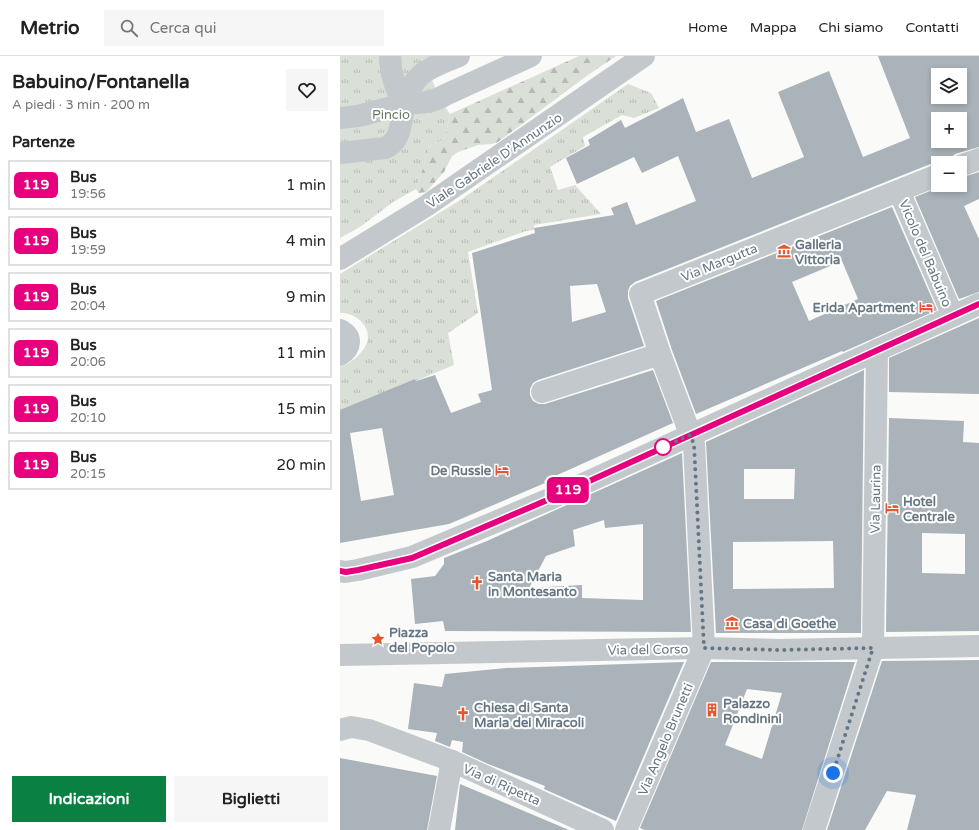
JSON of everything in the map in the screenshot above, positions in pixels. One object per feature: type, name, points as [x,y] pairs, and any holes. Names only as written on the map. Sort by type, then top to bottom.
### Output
[{"type":"street","points":[[390,56],[390,66],[394,84],[404,104]]},
{"type":"street","points":[[340,153],[385,148],[390,146],[398,136],[404,104],[413,83],[423,72],[459,56]]},
{"type":"street","points":[[340,118],[358,116],[404,104],[439,99],[531,56]]},
{"type":"street","name":"Viale Gabriele D'Annunzio","points":[[340,259],[426,206],[644,56]]},
{"type":"street","points":[[967,163],[979,158]]},
{"type":"street","name":"Via Margutta","points":[[704,648],[694,444],[660,354],[640,294],[931,178]]},
{"type":"street","name":"Vicolo del Babuino","points":[[899,191],[953,316]]},
{"type":"street","points":[[340,571],[350,572],[406,559],[552,498],[979,304]]},
{"type":"street","points":[[340,330],[348,336],[349,341],[347,349],[340,355]]},
{"type":"street","name":"Via Laurina","points":[[814,830],[873,648],[877,350]]},
{"type":"street","points":[[542,392],[660,354]]},
{"type":"street","name":"Via del Corso","points":[[340,655],[704,648],[779,650],[979,646]]},
{"type":"street","name":"Via Angelo Brunetti","points":[[626,830],[704,648]]},
{"type":"street","name":"Via di Ripetta","points":[[340,730],[351,727],[361,729],[452,761],[602,830]]},
{"type":"street","points":[[439,830],[452,761]]},
{"type":"green space","name":"Pincio","points":[[340,56],[434,56],[422,60],[432,79],[439,99],[450,114],[445,138],[430,146],[416,189],[393,202],[360,227],[340,238]]},
{"type":"green space","points":[[579,56],[616,56],[498,142],[478,145],[458,152],[452,156],[444,172],[426,192],[419,193],[416,189],[430,146],[445,138],[450,114]]},
{"type":"green space","points":[[628,84],[651,93],[659,108],[634,118],[622,115],[583,137],[585,146],[550,167],[558,190],[575,185],[601,214],[534,225],[534,230],[526,231],[468,252],[478,313],[448,333],[454,365],[340,412],[340,367],[355,359],[364,349],[368,339],[368,333],[366,327],[357,318],[346,313],[340,313],[340,274],[462,199]]},
{"type":"building","points":[[878,56],[979,56],[979,147],[955,154],[953,156],[931,156],[931,164],[635,282],[630,286],[628,298],[644,346],[538,380],[533,383],[530,389],[530,395],[533,401],[539,404],[545,404],[653,370],[673,423],[544,481],[545,483],[449,524],[340,543],[340,410],[415,379],[416,381],[435,375],[451,413],[481,402],[478,394],[492,390],[472,253],[535,233],[534,228],[614,215],[611,208],[627,202],[636,225],[696,201],[678,156],[642,173],[634,157],[577,184],[566,158],[590,145],[588,140],[621,120],[625,128],[683,98],[696,132],[729,119],[752,178],[804,157],[778,92],[829,71],[863,157],[910,138]],"holes":[[[597,284],[606,312],[572,322],[570,286]],[[382,428],[394,495],[361,501],[350,433]]]},
{"type":"building","points":[[979,172],[979,199],[964,206],[979,239],[979,292],[959,299],[915,197],[931,191],[931,192],[967,192],[967,176]]},
{"type":"building","points":[[892,207],[937,310],[843,352],[842,351],[696,414],[672,350],[656,301]],"holes":[[[842,261],[858,299],[809,321],[792,282]]]},
{"type":"building","points":[[979,318],[979,394],[889,392],[889,358]]},
{"type":"building","points":[[864,370],[861,633],[716,633],[706,442]],"holes":[[[744,469],[795,469],[794,499],[744,499]],[[833,541],[834,588],[733,589],[733,542]]]},
{"type":"building","points":[[889,418],[964,421],[963,442],[979,443],[979,631],[886,632]],"holes":[[[922,533],[965,534],[965,574],[922,573]]]},
{"type":"building","points":[[682,453],[691,632],[445,631],[443,621],[415,624],[411,579],[435,576],[444,564],[444,558],[487,541]],"holes":[[[604,520],[605,528],[643,524],[643,600],[582,598],[582,585],[529,588],[546,556],[575,546],[573,530]]]},
{"type":"building","points":[[979,660],[979,830],[907,830],[916,795],[887,791],[865,830],[827,830],[882,661]]},
{"type":"building","points":[[684,662],[616,821],[544,789],[545,786],[488,764],[462,752],[463,742],[452,740],[450,747],[435,741],[437,733],[408,729],[414,683],[442,687],[445,674],[506,668]]},
{"type":"building","points":[[711,662],[855,662],[802,830],[645,830],[640,828]],"holes":[[[747,689],[782,693],[762,759],[725,745]]]},
{"type":"building","points":[[340,758],[437,776],[427,830],[340,830]]},
{"type":"building","points":[[460,784],[569,830],[455,830]]},
{"type":"bus line","name":"119","points":[[340,571],[350,572],[412,558],[552,498],[979,304]]},
{"type":"place","name":"Galleria Vittoria","points":[[784,251]]},
{"type":"place","name":"Erida Apartment","points":[[926,307]]},
{"type":"place","name":"De Russie","points":[[502,470]]},
{"type":"place","name":"Hotel Centrale","points":[[892,508]]},
{"type":"place","name":"Santa Maria in Montesanto","points":[[477,583]]},
{"type":"place","name":"Casa di Goethe","points":[[732,623]]},
{"type":"place","name":"Piazza del Popolo","points":[[378,639]]},
{"type":"place","name":"Palazzo Rondinini","points":[[712,710]]},
{"type":"place","name":"Chiesa di Santa Maria dei Miracoli","points":[[463,714]]},
{"type":"route","points":[[663,447],[690,435],[694,444],[704,648],[779,650],[873,648],[833,773]]}]
